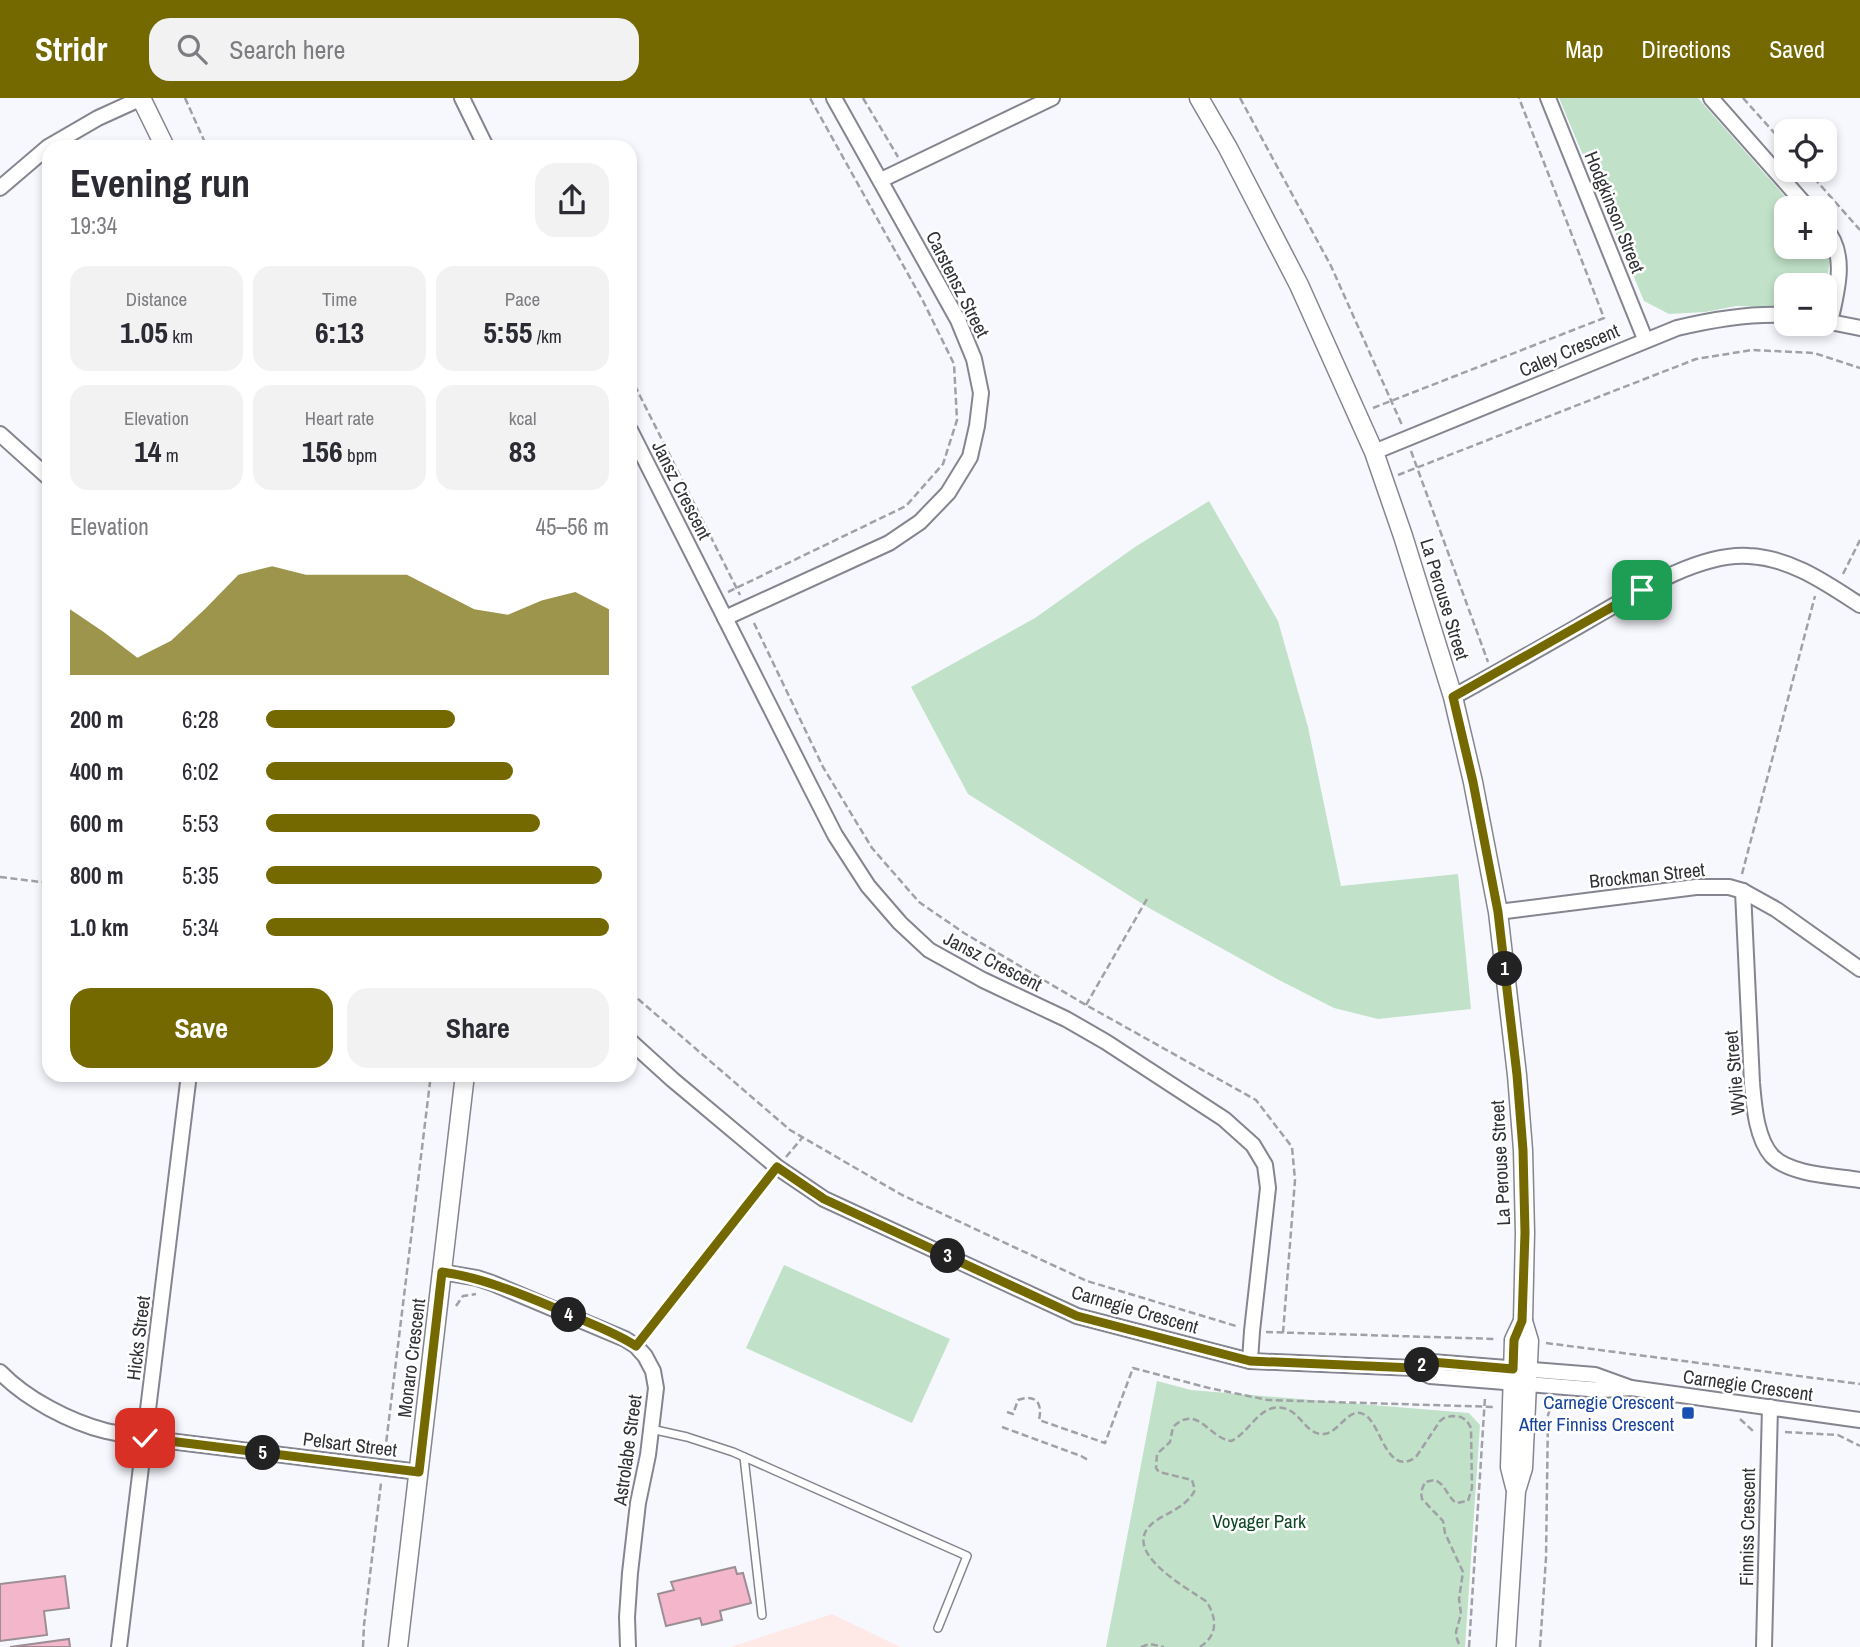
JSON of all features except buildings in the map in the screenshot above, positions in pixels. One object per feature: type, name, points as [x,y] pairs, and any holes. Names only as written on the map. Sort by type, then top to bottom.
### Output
[{"type":"street","points":[[60,140],[141,98],[162,140]]},
{"type":"street","points":[[462,98],[483,140]]},
{"type":"street","name":"Carstensz Street","points":[[725,618],[889,543],[920,522],[948,493],[970,457],[977,426],[981,393],[974,359],[958,320],[834,98]]},
{"type":"street","points":[[881,180],[1052,98]]},
{"type":"street","name":"La Perouse Street","points":[[1199,98],[1299,285],[1374,452],[1453,697],[1473,782],[1498,912],[1523,1150],[1525,1233],[1522,1321],[1514,1340],[1520,1376],[1523,1468],[1516,1491],[1506,1647]]},
{"type":"street","name":"Hodgkinson Street","points":[[1548,98],[1645,340]]},
{"type":"street","points":[[1711,98],[1797,196]]},
{"type":"street","points":[[0,188],[42,152]]},
{"type":"street","points":[[1837,253],[1837,288]]},
{"type":"street","name":"Caley Crescent","points":[[1374,452],[1677,328],[1711,319],[1750,314],[1774,315]]},
{"type":"street","points":[[1837,323],[1860,328]]},
{"type":"street","points":[[0,434],[42,472]]},
{"type":"street","name":"Jansz Crescent","points":[[637,444],[835,835],[867,886],[929,950],[983,981],[1066,1019],[1107,1042],[1224,1119],[1253,1145],[1265,1165],[1268,1188],[1250,1361]]},
{"type":"street","points":[[1453,697],[1642,590],[1714,559],[1748,555],[1779,561],[1808,573],[1860,605]]},
{"type":"street","name":"Brockman Street","points":[[1498,912],[1696,887],[1729,887],[1777,910],[1860,969]]},
{"type":"street","name":"Wylie Street","points":[[1740,890],[1754,1108],[1760,1135],[1772,1156],[1789,1167],[1860,1180]]},
{"type":"street","name":"Carnegie Crescent","points":[[637,1047],[777,1167],[824,1199],[1077,1316],[1250,1361],[1414,1368],[1430,1376],[1595,1375],[1631,1388],[1860,1420]]},
{"type":"street","name":"Hicks Street","points":[[119,1647],[188,1082]]},
{"type":"street","name":"Monaro Crescent","points":[[398,1647],[464,1082]]},
{"type":"street","points":[[442,1272],[477,1278],[514,1291],[636,1346]]},
{"type":"street","name":"Astrolabe Street","points":[[628,1647],[630,1573],[656,1388],[651,1366],[636,1346]]},
{"type":"street","name":"Pelsart Street","points":[[0,1372],[12,1384],[58,1413],[104,1430],[145,1438],[419,1472]]},
{"type":"street","name":"Finniss Crescent","points":[[1764,1647],[1770,1407]]},
{"type":"lane","points":[[651,1429],[687,1437],[744,1457],[967,1556],[938,1628]]},
{"type":"lane","points":[[744,1457],[762,1615]]},
{"type":"path","points":[[186,98],[204,140]]},
{"type":"path","points":[[715,598],[906,506],[943,464],[957,420],[954,364],[923,301],[810,98]]},
{"type":"path","points":[[863,98],[905,169]]},
{"type":"path","points":[[1240,98],[1331,265],[1392,401],[1493,675]]},
{"type":"path","points":[[1357,414],[1604,318],[1519,98]]},
{"type":"path","points":[[1743,98],[1774,133]]},
{"type":"path","points":[[1818,182],[1860,230]]},
{"type":"path","points":[[1384,480],[1696,359],[1752,351],[1814,353],[1860,368]]},
{"type":"path","points":[[637,390],[747,608],[823,767],[872,848],[919,902],[964,933],[1256,1100],[1292,1147],[1295,1180],[1283,1333]]},
{"type":"path","points":[[1837,590],[1860,540]]},
{"type":"path","points":[[1740,890],[1819,579]]},
{"type":"path","points":[[0,877],[42,882]]},
{"type":"path","points":[[1086,1004],[1147,899]]},
{"type":"path","points":[[637,998],[790,1129],[902,1195],[1087,1280],[1252,1331],[1506,1339]]},
{"type":"path","points":[[363,1647],[430,1082]]},
{"type":"path","points":[[636,1346],[803,1137]]},
{"type":"path","points":[[452,1310],[463,1296],[479,1293]]},
{"type":"path","points":[[1545,1342],[1860,1384]]},
{"type":"path","points":[[1007,1412],[1013,1414],[1018,1400],[1032,1397],[1038,1402],[1041,1412],[1039,1420],[1105,1443],[1132,1368],[1268,1400],[1485,1407],[1469,1647]]},
{"type":"path","points":[[1540,1647],[1546,1558],[1548,1415],[1555,1394]]},
{"type":"path","points":[[1200,1647],[1206,1643],[1213,1630],[1214,1615],[1207,1602],[1164,1573],[1151,1559],[1144,1545],[1149,1526],[1184,1504],[1195,1490],[1192,1480],[1159,1472],[1156,1468],[1157,1454],[1170,1443],[1173,1427],[1182,1420],[1193,1418],[1205,1424],[1219,1437],[1231,1441],[1242,1435],[1265,1411],[1273,1408],[1290,1410],[1316,1434],[1336,1429],[1356,1412],[1363,1413],[1370,1419],[1391,1455],[1404,1462],[1416,1457],[1444,1418],[1461,1417],[1467,1421],[1471,1428],[1472,1488],[1468,1501],[1456,1503],[1444,1486],[1434,1480],[1425,1482],[1421,1492],[1425,1504],[1443,1521],[1450,1545],[1463,1572],[1459,1599],[1461,1614],[1456,1632],[1460,1647]]},
{"type":"path","points":[[1738,1417],[1752,1429],[1757,1440]]},
{"type":"path","points":[[1002,1427],[1090,1461]]},
{"type":"path","points":[[1798,1433],[1839,1435],[1860,1446]]},
{"type":"path","points":[[1141,1647],[1150,1644],[1164,1647]]},
{"type":"shaded area","points":[[832,1614],[900,1647],[731,1647]]},
{"type":"green space","points":[[1559,98],[1698,98],[1784,196],[1774,196],[1774,259],[1830,259],[1828,273],[1774,273],[1774,307],[1736,306],[1705,312],[1669,314],[1644,301]]},
{"type":"green space","points":[[1209,501],[1278,621],[1308,727],[1341,886],[1458,874],[1471,1009],[1378,1019],[1334,1008],[1149,908],[968,794],[911,687],[1035,618],[1135,547]]},
{"type":"green space","points":[[784,1265],[950,1339],[912,1423],[746,1348]]},
{"type":"green space","name":"Voyager Park","points":[[1157,1381],[1191,1390],[1469,1413],[1480,1425],[1465,1647],[1106,1647]]},
{"type":"place","name":"Carnegie Crescent After Finniss Crescent","points":[[1688,1413]]},
{"type":"route","points":[[145,1438],[419,1472],[442,1272],[477,1278],[514,1291],[636,1346],[777,1167],[824,1199],[1077,1316],[1250,1361],[1414,1368],[1432,1362],[1513,1369],[1514,1340],[1522,1321],[1525,1233],[1523,1150],[1517,1075],[1498,912],[1473,782],[1453,697],[1642,590]]}]
